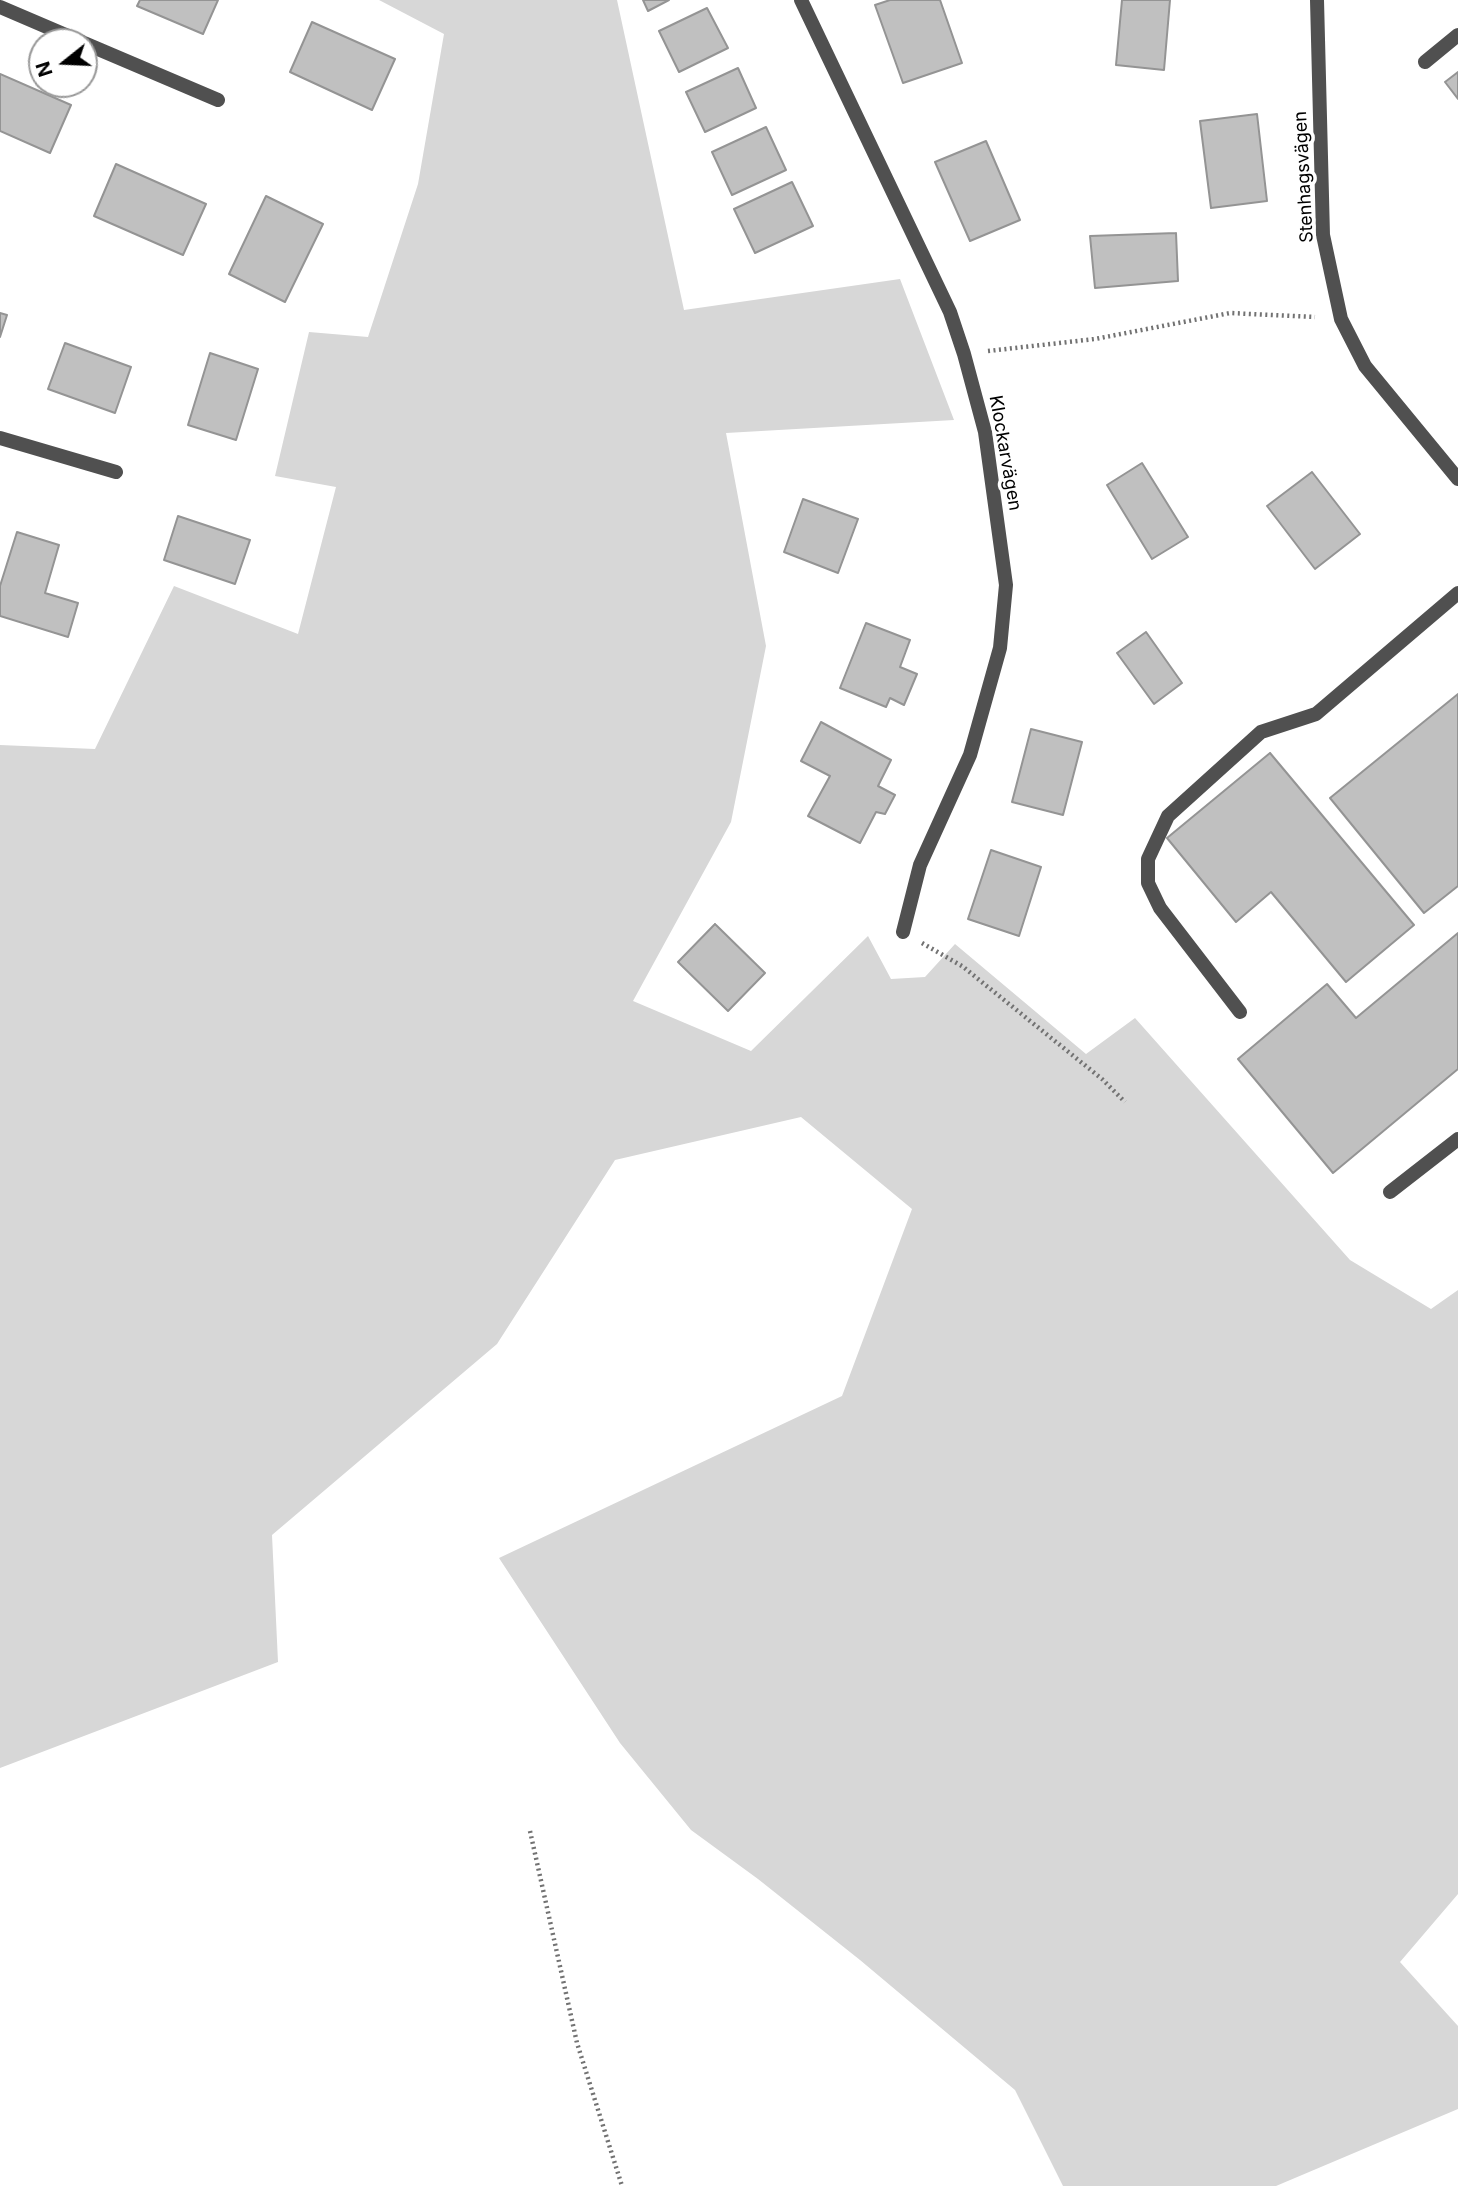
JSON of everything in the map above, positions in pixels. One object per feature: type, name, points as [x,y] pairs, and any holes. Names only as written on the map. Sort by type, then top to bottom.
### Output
[{"type":"street","name":"Klockarvägen","points":[[801,0],[950,312],[985,432],[1006,585],[1000,648],[970,755],[920,865],[904,932]]},
{"type":"street","name":"Stenhagsvägen","points":[[1317,0],[1324,235],[1340,319],[1365,366],[1458,479]]},
{"type":"street","points":[[0,7],[50,28]]},
{"type":"street","points":[[1425,62],[1458,35]]},
{"type":"street","points":[[98,48],[218,100]]},
{"type":"street","points":[[0,438],[116,472]]},
{"type":"street","points":[[1240,1012],[1160,908],[1148,883],[1148,859],[1168,816],[1261,732],[1316,714],[1457,595]]},
{"type":"street","points":[[1390,1192],[1458,1139]]},
{"type":"path","points":[[964,354],[1095,339],[1230,313],[1340,319]]},
{"type":"path","points":[[904,932],[962,966],[1102,1079],[1125,1101]]},
{"type":"path","points":[[530,1831],[577,2043],[622,2186]]},
{"type":"shaded area","points":[[379,0],[617,0],[684,310],[900,279],[954,420],[726,433],[766,646],[731,822],[633,1001],[751,1051],[868,936],[891,979],[925,977],[955,944],[1086,1054],[1135,1018],[1350,1260],[1431,1309],[1458,1290],[1458,1894],[1400,1962],[1458,2026],[1458,2109],[1276,2186],[1063,2186],[1015,2090],[860,1960],[691,1830],[620,1743],[499,1558],[842,1396],[912,1209],[801,1117],[615,1160],[497,1344],[272,1535],[278,1662],[0,1768],[0,745],[95,749],[174,586],[298,634],[336,487],[275,476],[309,332],[368,337],[418,184],[444,34]]},
{"type":"building","points":[[140,0],[218,0],[203,34],[137,6]]},
{"type":"building","points":[[643,0],[669,0],[648,11]]},
{"type":"building","points":[[890,0],[940,0],[962,63],[903,83],[875,5]]},
{"type":"building","points":[[1122,0],[1170,0],[1164,70],[1116,65]]},
{"type":"building","points":[[707,8],[728,48],[679,72],[659,31]]},
{"type":"building","points":[[312,22],[395,59],[372,110],[290,72]]},
{"type":"building","points":[[738,68],[756,108],[705,132],[686,92]]},
{"type":"building","points":[[1458,72],[1458,99],[1445,82]]},
{"type":"building","points":[[0,74],[28,86],[28,98],[55,98],[71,105],[50,153],[0,131]]},
{"type":"building","points":[[1257,114],[1267,201],[1211,208],[1200,121]]},
{"type":"building","points":[[766,127],[786,170],[732,195],[712,152]]},
{"type":"building","points":[[986,141],[1020,220],[970,241],[935,162]]},
{"type":"building","points":[[116,164],[206,204],[183,255],[94,216]]},
{"type":"building","points":[[792,182],[813,226],[755,253],[734,209]]},
{"type":"building","points":[[266,196],[323,224],[285,302],[229,274]]},
{"type":"building","points":[[1176,233],[1178,281],[1095,288],[1090,236]]},
{"type":"building","points":[[0,313],[7,315],[0,337]]},
{"type":"building","points":[[65,343],[131,367],[115,413],[48,389]]},
{"type":"building","points":[[210,353],[258,369],[236,440],[188,425]]},
{"type":"building","points":[[1142,463],[1188,537],[1152,559],[1107,485]]},
{"type":"building","points":[[1312,472],[1360,534],[1315,569],[1267,506]]},
{"type":"building","points":[[803,499],[858,519],[838,573],[784,552]]},
{"type":"building","points":[[178,516],[250,540],[235,584],[164,560]]},
{"type":"building","points":[[17,532],[59,545],[45,593],[78,603],[68,637],[0,616],[0,586]]},
{"type":"building","points":[[866,623],[910,640],[900,667],[917,674],[904,705],[890,698],[886,707],[840,688]]},
{"type":"building","points":[[1146,632],[1182,683],[1154,704],[1117,653]]},
{"type":"building","points":[[1458,694],[1458,886],[1424,913],[1330,798]]},
{"type":"building","points":[[821,722],[891,760],[878,786],[895,795],[885,814],[876,812],[860,843],[808,816],[830,776],[801,761]]},
{"type":"building","points":[[1031,729],[1082,742],[1063,815],[1012,802]]},
{"type":"building","points":[[1270,753],[1414,925],[1346,982],[1271,892],[1236,922],[1167,838]]},
{"type":"building","points":[[991,850],[1041,867],[1019,936],[968,919]]},
{"type":"building","points":[[715,924],[765,973],[728,1011],[678,962]]},
{"type":"building","points":[[1458,933],[1458,1069],[1333,1173],[1238,1059],[1327,984],[1356,1018]]}]
